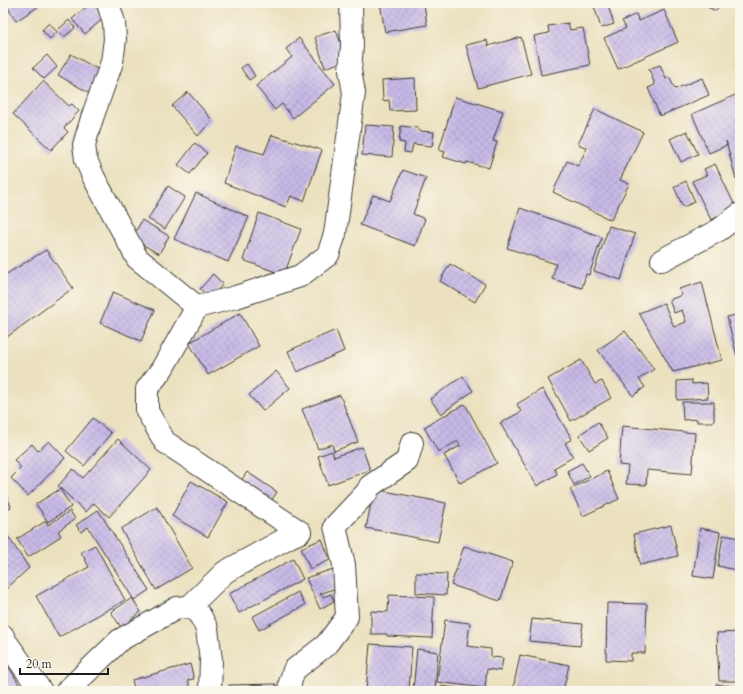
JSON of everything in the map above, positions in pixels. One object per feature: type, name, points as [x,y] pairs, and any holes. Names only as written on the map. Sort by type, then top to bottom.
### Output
[{"type":"street","points":[[108,3],[114,23],[115,39],[112,62],[84,145],[86,160],[94,178],[137,258],[196,307]]},
{"type":"street","points":[[300,532],[165,442],[147,411],[147,389],[162,369],[196,307],[236,297],[300,276],[328,255],[334,234],[354,92],[350,70],[352,46],[351,3]]},
{"type":"street","points":[[662,260],[719,230],[740,214]]},
{"type":"street","points":[[189,607],[225,572],[300,532],[335,526],[367,492],[370,486],[407,461],[412,443]]},
{"type":"street","points":[[289,691],[294,670],[326,645],[347,617],[344,565],[335,526]]},
{"type":"street","points":[[68,691],[120,640],[177,608],[189,607],[196,611],[207,629],[210,660],[210,691]]},
{"type":"street","points":[[3,636],[41,691]]},
{"type":"building","points":[[5,3],[44,3],[16,21]]},
{"type":"building","points":[[91,3],[93,3],[105,17],[85,34],[72,19]]},
{"type":"building","points":[[380,3],[424,3],[427,25],[385,32]]},
{"type":"building","points":[[593,3],[607,3],[614,24],[601,28]]},
{"type":"building","points":[[699,3],[718,3],[720,4],[716,11]]},
{"type":"building","points":[[664,10],[678,42],[618,69],[604,38],[626,28],[622,21],[636,14],[639,21]]},
{"type":"building","points":[[69,20],[75,28],[64,37],[58,30]]},
{"type":"building","points":[[49,23],[57,32],[50,39],[42,30]]},
{"type":"building","points":[[568,23],[570,30],[583,28],[590,65],[541,75],[534,36],[549,33],[548,26]]},
{"type":"building","points":[[336,30],[347,60],[325,68],[315,37]]},
{"type":"building","points":[[521,37],[531,74],[478,88],[466,45],[487,40],[488,46]]},
{"type":"building","points":[[299,38],[335,84],[293,118],[282,104],[275,110],[256,86],[292,57],[286,49]]},
{"type":"building","points":[[71,54],[104,73],[91,94],[58,75]]},
{"type":"building","points":[[47,55],[57,67],[44,79],[33,68]]},
{"type":"building","points":[[247,64],[255,76],[249,80],[241,68]]},
{"type":"building","points":[[660,65],[666,79],[669,77],[675,89],[702,78],[709,95],[660,116],[648,88],[655,85],[649,69]]},
{"type":"building","points":[[415,78],[416,110],[390,111],[389,100],[383,101],[382,80]]},
{"type":"building","points":[[43,81],[69,106],[72,104],[79,111],[64,128],[68,132],[51,150],[13,114]]},
{"type":"building","points":[[188,92],[212,120],[198,136],[172,106]]},
{"type":"building","points":[[740,93],[740,178],[736,179],[726,141],[727,145],[709,153],[692,114]]},
{"type":"building","points":[[455,97],[503,111],[493,141],[497,142],[489,168],[467,162],[466,164],[443,157],[445,152],[439,150]]},
{"type":"building","points":[[595,109],[643,132],[620,180],[629,184],[611,220],[553,192],[567,161],[578,166],[587,148],[578,144]]},
{"type":"building","points":[[365,125],[394,127],[392,157],[362,155]]},
{"type":"building","points":[[401,126],[418,128],[418,131],[434,132],[432,146],[413,144],[411,153],[404,152],[405,143],[399,142]]},
{"type":"building","points":[[687,131],[698,154],[681,162],[670,139]]},
{"type":"building","points":[[272,135],[322,150],[304,201],[291,196],[286,207],[224,183],[236,146],[264,154]]},
{"type":"building","points":[[195,143],[207,153],[190,174],[178,165]]},
{"type":"building","points":[[715,164],[736,208],[711,220],[692,181],[707,175],[704,169]]},
{"type":"building","points":[[403,170],[426,178],[413,214],[425,219],[415,246],[360,225],[373,195],[390,201]]},
{"type":"building","points":[[686,181],[695,202],[683,207],[674,187]]},
{"type":"building","points":[[168,186],[185,197],[165,229],[148,219]]},
{"type":"building","points":[[196,193],[249,217],[228,262],[174,239]]},
{"type":"building","points":[[520,208],[602,237],[589,275],[586,274],[582,288],[552,279],[556,264],[507,248]]},
{"type":"building","points":[[259,213],[301,229],[284,275],[243,260]]},
{"type":"building","points":[[142,220],[169,236],[159,254],[132,238]]},
{"type":"building","points":[[609,226],[635,234],[621,280],[594,271]]},
{"type":"building","points":[[46,250],[73,288],[7,337],[3,332],[3,276]]},
{"type":"building","points":[[450,264],[485,284],[475,302],[440,281]]},
{"type":"building","points":[[213,274],[223,284],[210,298],[200,289]]},
{"type":"building","points":[[702,282],[722,360],[673,372],[639,313],[664,303],[674,327],[686,322],[682,310],[674,313],[669,300],[682,295],[679,289]]},
{"type":"building","points":[[113,292],[155,310],[141,341],[100,323]]},
{"type":"building","points":[[240,313],[259,346],[208,375],[189,343]]},
{"type":"building","points":[[740,314],[740,360],[738,360],[727,317]]},
{"type":"building","points":[[336,330],[344,351],[297,372],[288,351]]},
{"type":"building","points":[[625,331],[654,369],[639,379],[645,387],[633,396],[598,350]]},
{"type":"building","points":[[581,360],[595,384],[602,381],[611,398],[571,421],[548,379]]},
{"type":"building","points":[[276,371],[290,388],[263,411],[249,395]]},
{"type":"building","points":[[463,376],[473,391],[441,414],[430,399]]},
{"type":"building","points":[[692,380],[692,384],[707,383],[708,398],[677,400],[677,381]]},
{"type":"building","points":[[542,389],[572,439],[565,443],[573,457],[554,468],[557,474],[537,486],[500,423],[521,412],[517,404]]},
{"type":"building","points":[[340,395],[358,442],[334,451],[332,444],[318,449],[302,409]]},
{"type":"building","points":[[682,402],[714,402],[714,422],[697,422],[697,419],[683,420]]},
{"type":"building","points":[[465,404],[497,463],[460,483],[444,455],[460,446],[458,441],[438,452],[424,427]]},
{"type":"building","points":[[93,418],[111,433],[84,466],[66,451]]},
{"type":"building","points":[[598,422],[608,438],[589,450],[579,435]]},
{"type":"building","points":[[622,426],[695,433],[692,474],[647,470],[646,485],[626,484],[628,466],[619,465]]},
{"type":"building","points":[[118,439],[151,470],[109,517],[94,503],[86,512],[58,486],[73,469],[83,478]]},
{"type":"building","points":[[49,441],[65,458],[28,496],[11,478],[21,468],[14,460],[32,444],[38,451]]},
{"type":"building","points":[[362,447],[370,470],[328,485],[318,456],[332,451],[334,457]]},
{"type":"building","points":[[582,463],[590,476],[574,485],[567,471]]},
{"type":"building","points":[[607,471],[619,499],[583,516],[570,489]]},
{"type":"building","points":[[247,472],[277,492],[267,507],[237,487]]},
{"type":"building","points":[[191,481],[228,502],[208,537],[172,516]]},
{"type":"building","points":[[3,487],[11,507],[3,511]]},
{"type":"building","points":[[60,489],[71,507],[48,522],[36,504]]},
{"type":"building","points":[[374,489],[446,503],[438,542],[366,528]]},
{"type":"building","points":[[157,507],[192,568],[156,590],[121,529]]},
{"type":"building","points":[[98,510],[149,590],[134,600],[88,527],[81,532],[76,525]]},
{"type":"building","points":[[70,511],[75,519],[58,531],[61,536],[28,557],[17,539],[46,521],[48,525]]},
{"type":"building","points":[[671,525],[678,556],[640,565],[634,534]]},
{"type":"building","points":[[700,528],[720,532],[713,579],[693,576]]},
{"type":"building","points":[[3,529],[29,568],[6,589],[3,585]]},
{"type":"building","points":[[723,535],[740,538],[740,571],[718,566]]},
{"type":"building","points":[[322,539],[330,560],[310,569],[301,548]]},
{"type":"building","points":[[95,545],[125,600],[59,637],[36,596],[89,567],[81,552]]},
{"type":"building","points":[[464,546],[513,562],[500,601],[451,585]]},
{"type":"building","points":[[293,559],[303,579],[239,613],[229,594]]},
{"type":"building","points":[[333,569],[337,578],[332,581],[336,588],[320,594],[323,597],[331,594],[334,601],[320,609],[306,578]]},
{"type":"building","points":[[416,573],[447,574],[446,595],[416,593]]},
{"type":"building","points":[[298,592],[305,605],[259,630],[252,617]]},
{"type":"building","points":[[389,595],[434,597],[432,638],[371,634],[371,611],[388,612]]},
{"type":"building","points":[[132,598],[141,612],[131,619],[135,625],[124,632],[111,612]]},
{"type":"building","points":[[607,603],[647,604],[645,653],[631,653],[631,661],[606,660]]},
{"type":"building","points":[[532,619],[583,624],[580,646],[529,641]]},
{"type":"building","points":[[445,620],[470,623],[467,646],[491,649],[491,657],[503,658],[501,671],[487,669],[485,688],[437,682]]},
{"type":"building","points":[[740,632],[740,681],[719,681],[717,633]]},
{"type":"building","points":[[370,644],[412,647],[409,691],[366,691]]},
{"type":"building","points":[[417,649],[438,652],[435,691],[413,691]]},
{"type":"building","points":[[520,655],[569,665],[563,691],[523,691],[513,689]]},
{"type":"building","points":[[3,657],[23,691],[3,691]]},
{"type":"building","points":[[190,664],[194,679],[188,680],[191,691],[135,691],[132,680]]},
{"type":"building","points":[[276,684],[276,691],[229,691],[229,685]]},
{"type":"building","points":[[716,684],[735,687],[735,691],[715,691]]},
{"type":"building","points":[[441,686],[463,689],[463,691],[440,691]]}]
